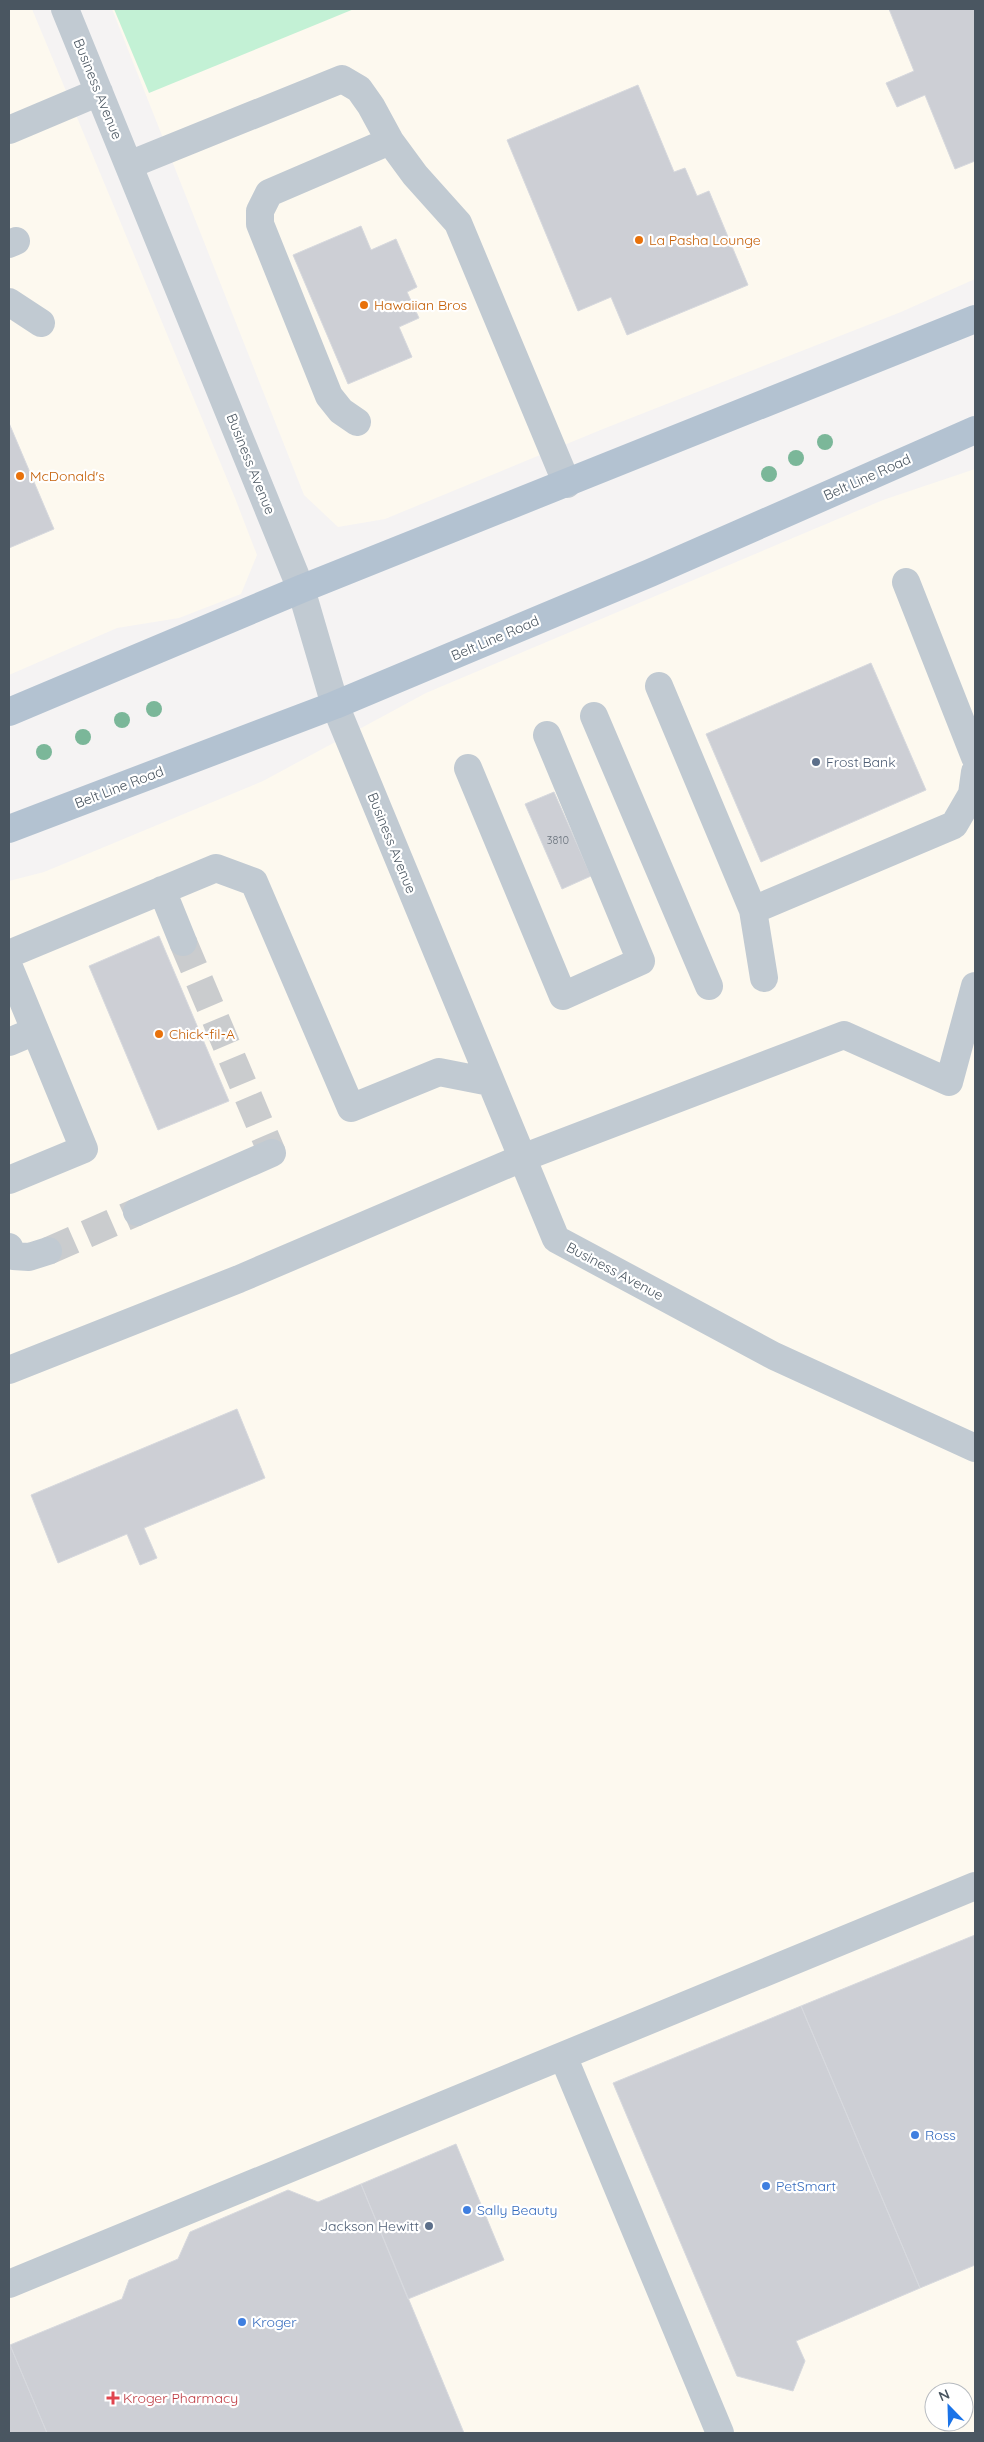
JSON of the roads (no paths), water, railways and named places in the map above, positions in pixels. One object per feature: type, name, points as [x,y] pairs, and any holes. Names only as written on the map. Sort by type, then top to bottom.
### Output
[{"type":"main road","points":[[9,712],[301,589],[975,319]]},
{"type":"main road","name":"Belt Line Road","points":[[9,830],[335,704],[650,574],[975,430]]},
{"type":"street","name":"Business Avenue","points":[[65,9],[301,589],[335,704],[556,1239],[774,1356],[975,1448]]},
{"type":"street","points":[[128,165],[342,79],[359,89],[371,106],[390,142],[415,175],[458,223],[567,484]]},
{"type":"street","points":[[9,130],[99,92]]},
{"type":"street","points":[[357,422],[341,411],[329,396],[260,224],[260,211],[269,193],[390,142]]},
{"type":"street","points":[[9,302],[42,323]]},
{"type":"street","points":[[906,582],[975,757]]},
{"type":"street","points":[[658,686],[754,910],[764,978]]},
{"type":"street","points":[[594,716],[709,986]]},
{"type":"street","points":[[468,768],[563,996],[641,961],[547,735]]},
{"type":"street","points":[[754,910],[954,825],[972,794],[975,772]]},
{"type":"street","points":[[9,954],[216,868],[254,882],[351,1108],[439,1072],[490,1082]]},
{"type":"street","points":[[162,890],[183,942]]},
{"type":"street","points":[[9,967],[84,1149],[9,1180]]},
{"type":"street","points":[[9,1370],[239,1279],[522,1158],[844,1035],[949,1082],[975,986]]},
{"type":"street","points":[[9,1042],[35,1031]]},
{"type":"street","points":[[136,1212],[272,1153]]},
{"type":"street","points":[[9,1248],[13,1256],[29,1257],[48,1251]]},
{"type":"street","points":[[9,2284],[975,1886]]},
{"type":"street","points":[[564,2056],[720,2433]]},
{"type":"tunnel","points":[[183,942],[272,1153]]},
{"type":"tunnel","points":[[48,1251],[137,1212]]},
{"type":"place","name":"La Pasha Lounge","points":[[639,240]]},
{"type":"place","name":"Hawaiian Bros","points":[[364,305]]},
{"type":"place","name":"McDonald's","points":[[20,476]]},
{"type":"place","name":"Frost Bank","points":[[816,762]]},
{"type":"place","name":"Chick-fil-A","points":[[159,1034]]},
{"type":"place","name":"Ross","points":[[915,2135]]},
{"type":"place","name":"PetSmart","points":[[766,2186]]},
{"type":"place","name":"Sally Beauty","points":[[467,2210]]},
{"type":"place","name":"Jackson Hewitt","points":[[429,2226]]},
{"type":"place","name":"Kroger","points":[[242,2322]]},
{"type":"place","name":"Kroger Pharmacy","points":[[113,2398]]}]
